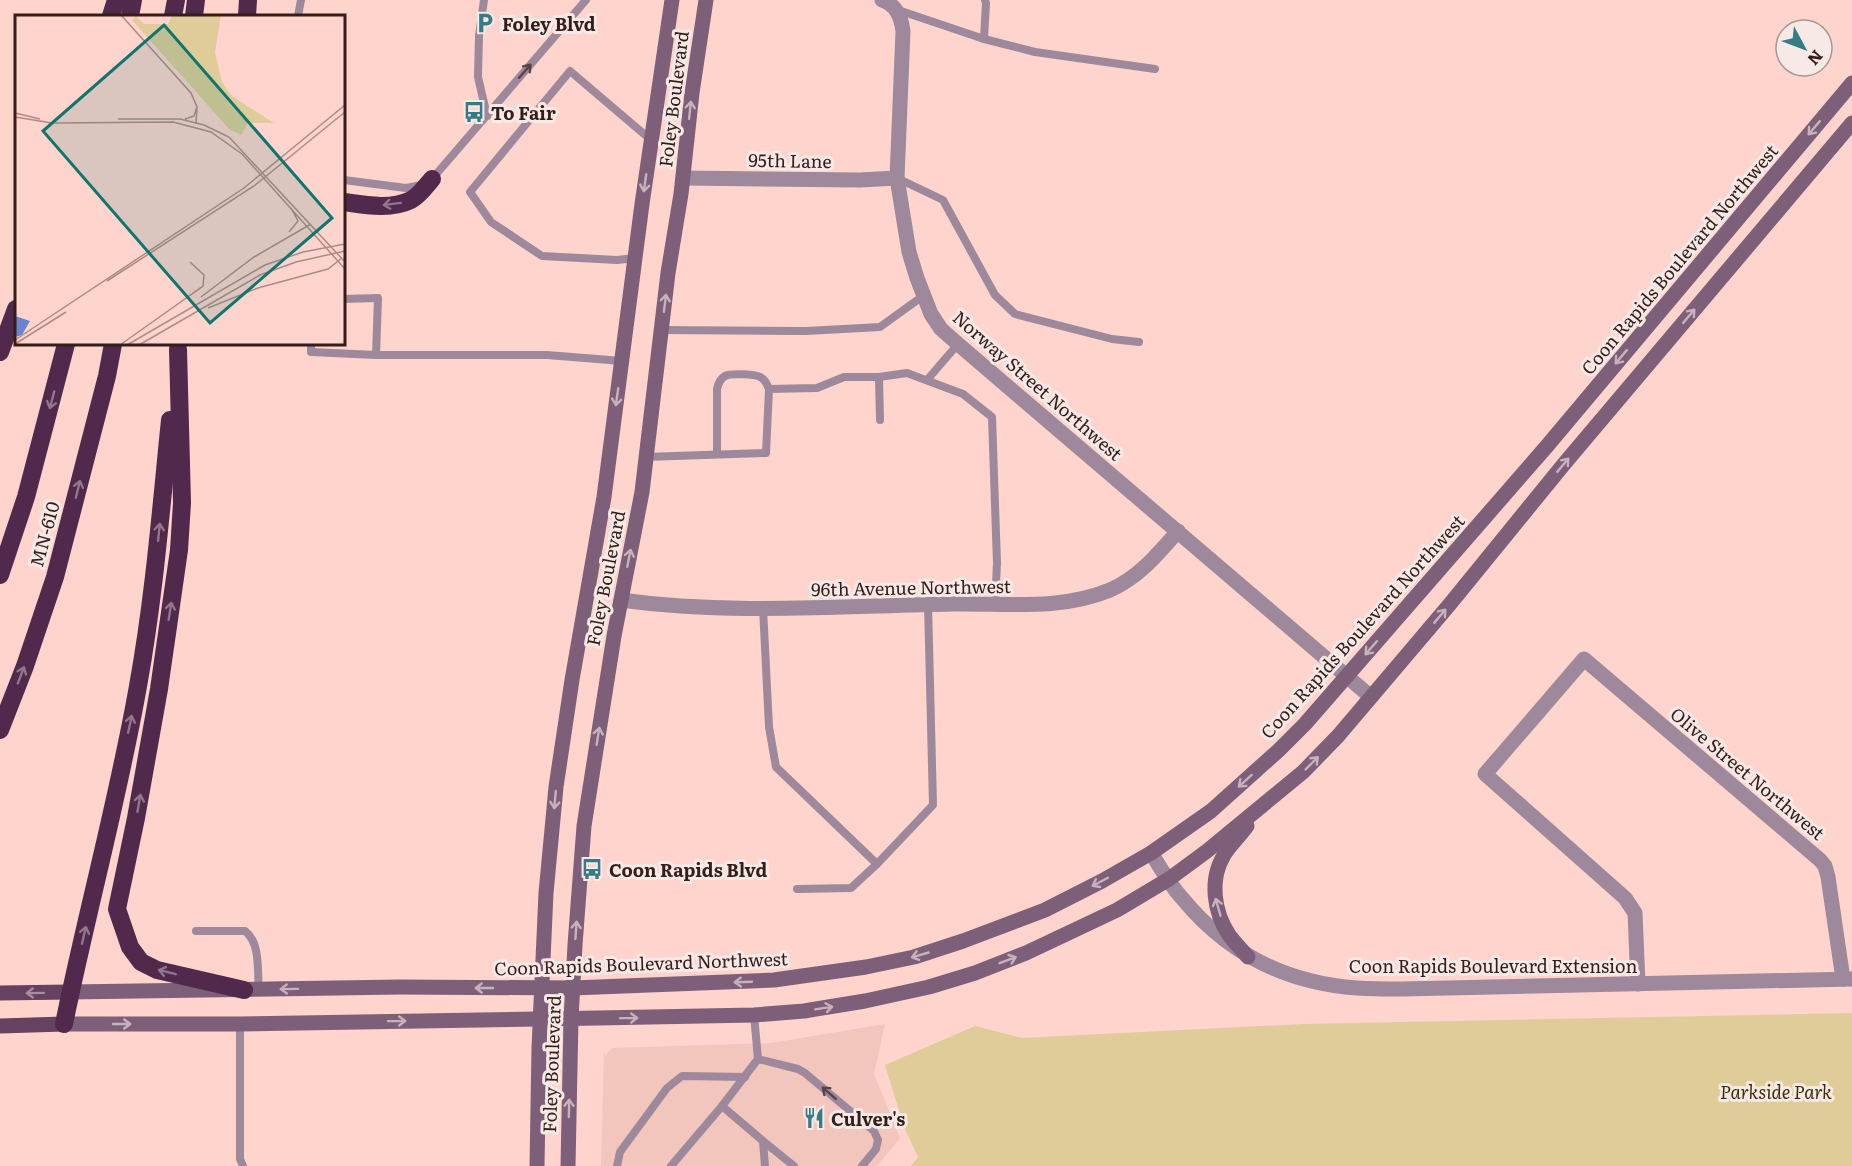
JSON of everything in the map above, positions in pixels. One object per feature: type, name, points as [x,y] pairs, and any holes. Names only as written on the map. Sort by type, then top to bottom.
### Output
[{"type":"highway","points":[[111,15],[116,0]]},
{"type":"highway","points":[[130,15],[133,0]]},
{"type":"highway","points":[[172,15],[176,0]]},
{"type":"highway","points":[[194,15],[196,0]]},
{"type":"highway","points":[[247,15],[248,0]]},
{"type":"highway","points":[[345,202],[370,206],[398,205],[413,199],[432,179]]},
{"type":"highway","points":[[0,352],[15,312]]},
{"type":"highway","name":"MN-610","points":[[0,575],[26,497],[66,345]]},
{"type":"highway","name":"MN-610","points":[[0,730],[25,666],[55,577],[113,345]]},
{"type":"highway","points":[[178,346],[182,503],[179,550],[159,689],[117,909],[130,947],[141,962],[157,970],[252,990]]},
{"type":"highway","points":[[64,1024],[112,813],[138,685],[157,552],[178,346]]},
{"type":"main road","name":"Foley Boulevard","points":[[537,1166],[540,1019],[546,892],[556,787],[603,497],[672,0]]},
{"type":"main road","name":"Foley Boulevard","points":[[568,1166],[574,945],[584,826],[614,636],[642,492],[661,330],[706,0]]},
{"type":"main road","name":"Coon Rapids Boulevard Northwest","points":[[0,993],[400,987],[573,988],[774,980],[856,969],[914,957],[1045,910],[1151,853],[1210,811],[1305,724],[1547,446],[1852,83]]},
{"type":"main road","points":[[0,1026],[571,1019],[754,1015],[804,1011],[929,987],[975,973],[1026,953],[1107,915],[1168,879],[1208,851],[1303,772],[1338,736],[1852,123]]},
{"type":"main road","points":[[1248,957],[1229,934],[1221,917],[1215,899],[1214,886],[1217,869],[1224,855],[1250,823],[1282,789]]},
{"type":"street","name":"Norway Street Northwest","points":[[889,3],[902,20],[903,31],[897,178],[909,252],[931,314],[942,329],[958,344],[1371,697]]},
{"type":"street","name":"95th Lane","points":[[683,178],[860,180],[897,178]]},
{"type":"street","name":"96th Avenue Northwest","points":[[621,600],[681,607],[763,608],[1062,603],[1111,590],[1134,576],[1151,562],[1178,531]]},
{"type":"street","name":"Olive Street Northwest","points":[[1638,984],[1635,913],[1625,898],[1485,774],[1584,659],[1825,866],[1847,979]]},
{"type":"street","name":"Coon Rapids Boulevard Extension","points":[[1151,853],[1194,913],[1227,943],[1248,957],[1288,975],[1314,982],[1356,988],[1402,989],[1847,979]]},
{"type":"lane","points":[[298,15],[301,0]]},
{"type":"lane","points":[[484,0],[477,77],[487,116]]},
{"type":"lane","points":[[345,180],[406,188],[418,187],[432,179],[586,0]]},
{"type":"lane","points":[[984,39],[985,0]]},
{"type":"lane","points":[[889,3],[984,39],[1035,52],[1155,69]]},
{"type":"lane","points":[[635,258],[617,260],[542,256],[491,222],[470,192],[570,71],[651,140]]},
{"type":"lane","points":[[897,178],[943,200],[995,295],[1015,314],[1112,339],[1139,342]]},
{"type":"lane","points":[[661,330],[806,331],[880,327],[923,296]]},
{"type":"lane","points":[[345,298],[378,298],[376,355]]},
{"type":"lane","points":[[927,380],[958,344]]},
{"type":"lane","points":[[311,345],[311,352],[376,355],[548,355],[622,361]]},
{"type":"lane","points":[[769,389],[817,388],[844,377],[879,377],[907,373],[963,394],[992,417],[997,562],[995,605]]},
{"type":"lane","points":[[645,457],[766,453],[769,389],[766,381],[759,376],[724,376],[719,382],[717,389],[717,454]]},
{"type":"lane","points":[[879,377],[880,420]]},
{"type":"lane","points":[[796,889],[851,888],[933,805],[928,604]]},
{"type":"lane","points":[[763,608],[769,728],[776,767],[877,864]]},
{"type":"lane","points":[[196,931],[245,931],[249,934],[255,943],[252,990]]},
{"type":"lane","points":[[670,1166],[722,1106],[758,1059],[754,1015]]},
{"type":"lane","points":[[240,1023],[240,1159],[243,1166]]},
{"type":"lane","points":[[758,1059],[798,1069],[805,1073],[874,1131],[878,1140],[876,1149],[862,1166]]},
{"type":"lane","points":[[617,1166],[620,1152],[667,1088],[682,1076],[745,1077]]},
{"type":"lane","points":[[722,1106],[794,1166]]},
{"type":"lane","points":[[763,1141],[765,1166]]},
{"type":"shaded area","points":[[885,1024],[874,1074],[900,1138],[877,1166],[601,1166],[604,1050],[605,1056],[612,1048],[771,1043]]},
{"type":"green space","name":"Parkside Park","points":[[1852,1013],[1852,1166],[911,1166],[918,1157],[904,1127],[885,1065],[975,1026],[1022,1038],[1304,1024]]},
{"type":"place","name":"Foley Blvd","points":[[485,23]]},
{"type":"place","name":"To Fair","points":[[474,112]]},
{"type":"place","name":"Coon Rapids Blvd","points":[[592,869]]},
{"type":"place","name":"Culver's","points":[[814,1118]]}]
